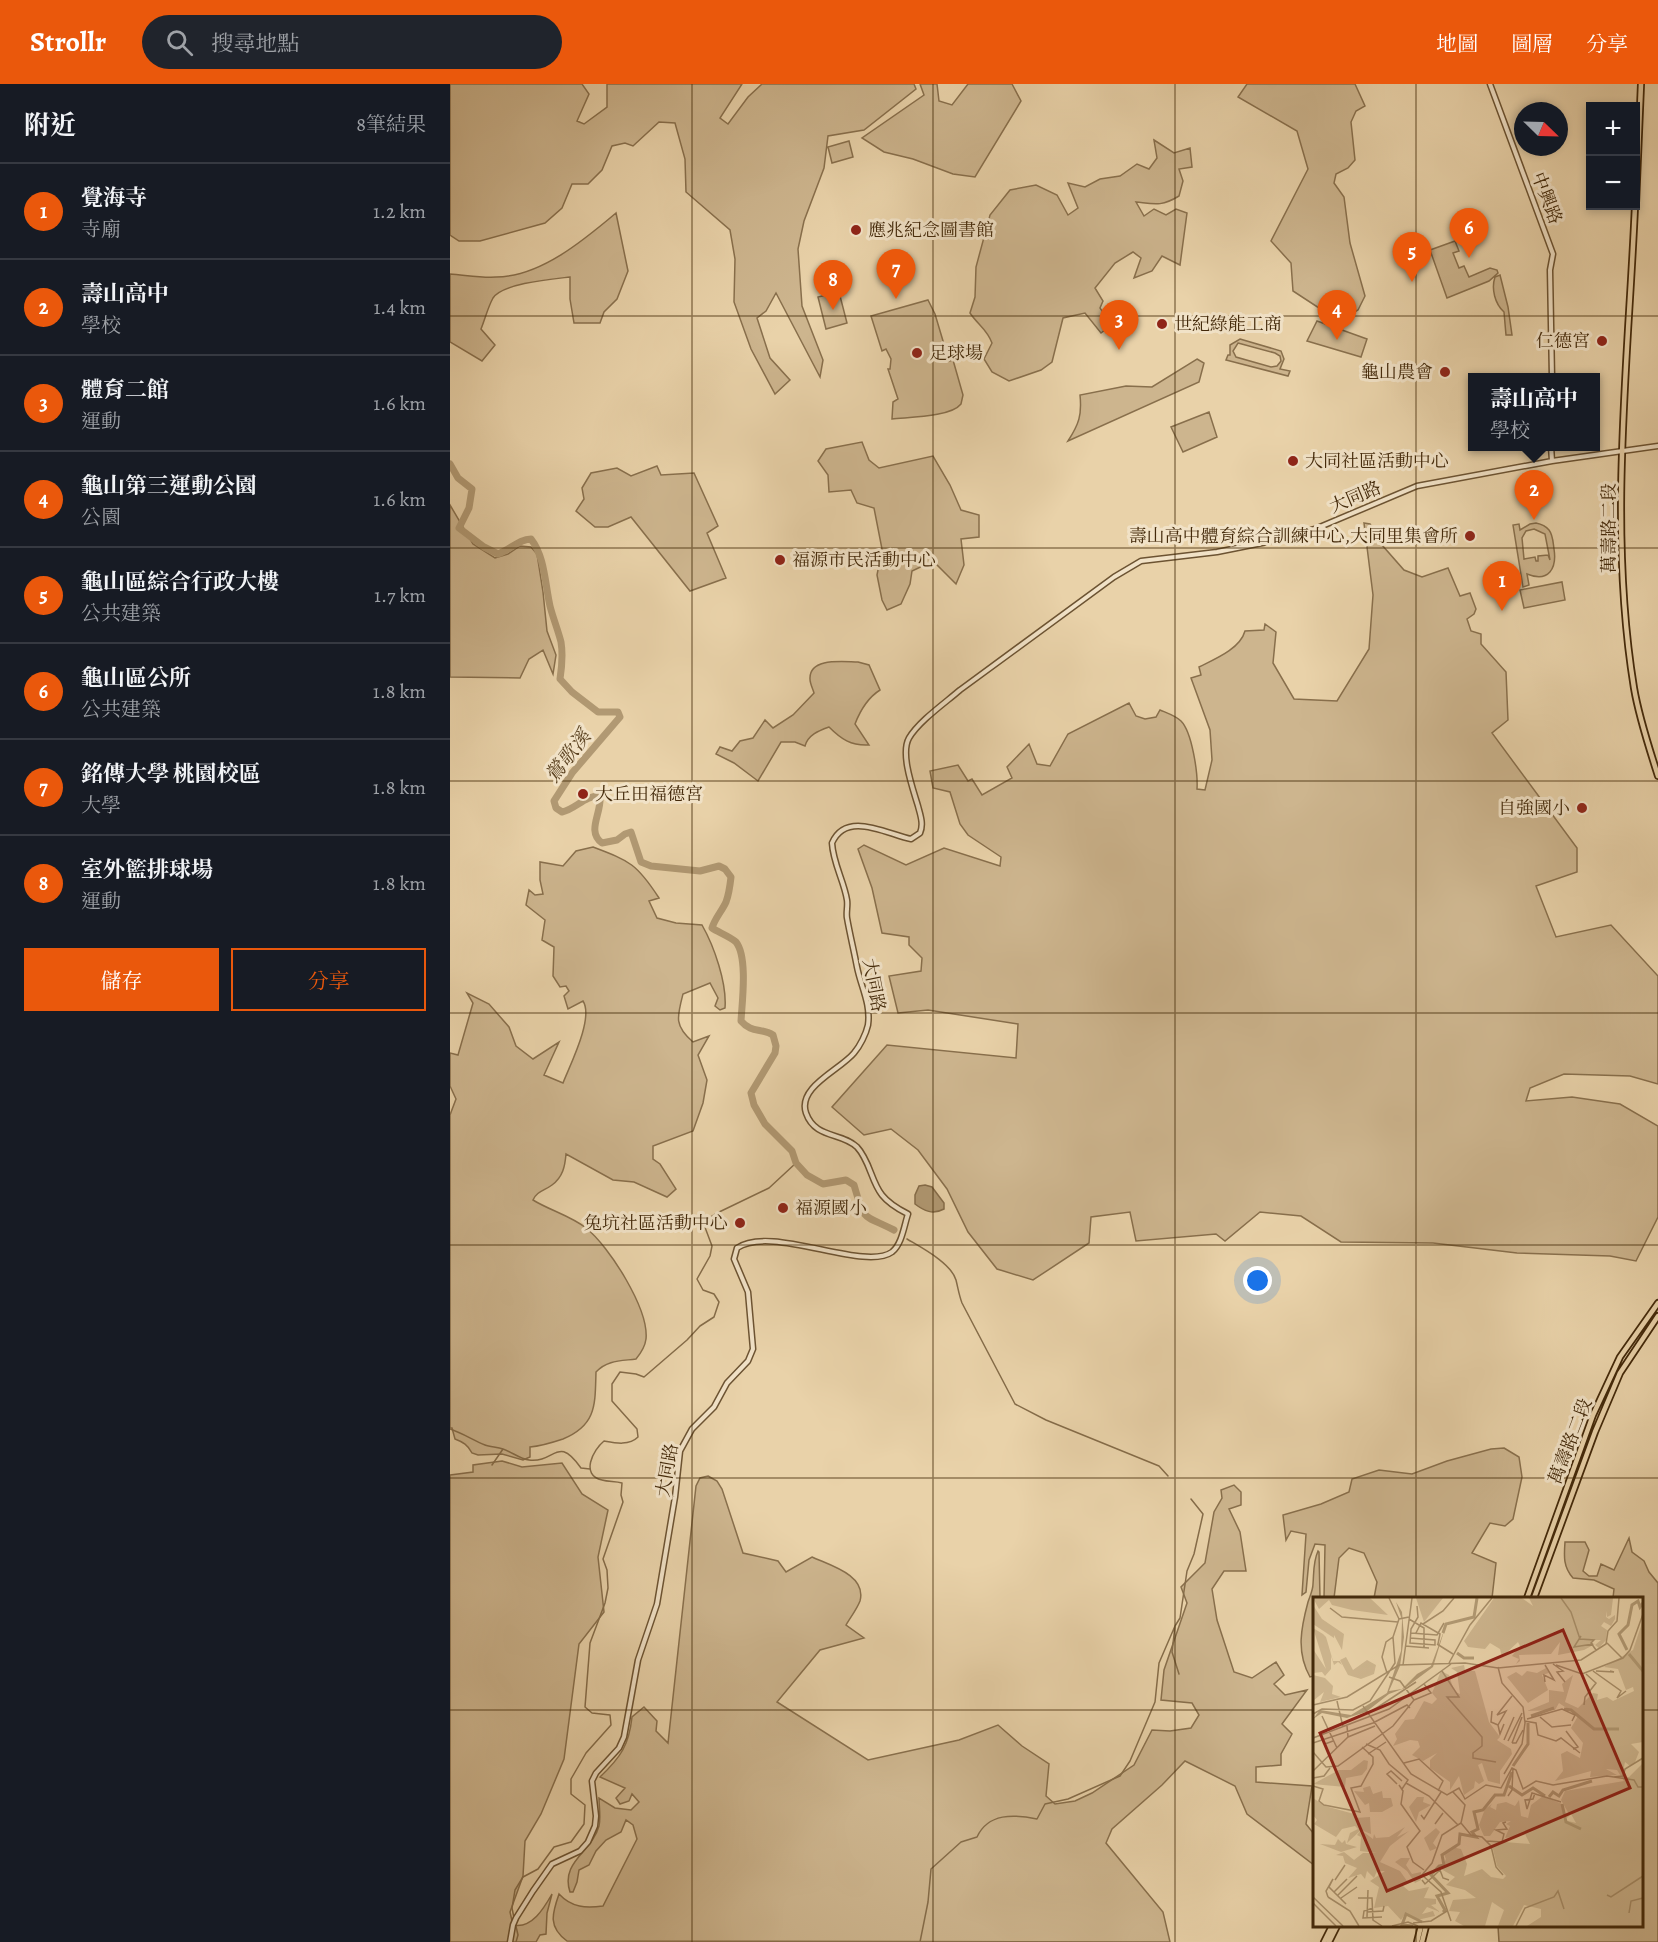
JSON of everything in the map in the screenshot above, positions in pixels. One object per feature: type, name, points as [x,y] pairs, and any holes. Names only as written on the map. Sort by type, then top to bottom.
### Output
[{"type":"main road","name":"萬壽路二段","points":[[1637,156],[1641,84]]},
{"type":"main road","name":"萬壽路二段","points":[[1635,210],[1623,450],[1623,573],[1628,638],[1639,711],[1658,776]]},
{"type":"main road","name":"萬壽路二段","points":[[1528,1597],[1593,1415],[1620,1357],[1658,1303]]},
{"type":"main road","name":"萬壽路二段","points":[[1535,1597],[1595,1432],[1620,1373],[1658,1316]]},
{"type":"main road","points":[[1324,1942],[1332,1927]]},
{"type":"main road","points":[[1329,1942],[1336,1927]]},
{"type":"main road","points":[[1417,1942],[1421,1927]]},
{"type":"main road","points":[[1422,1942],[1426,1927]]},
{"type":"street","name":"中興路","points":[[1490,84],[1553,254],[1550,270],[1552,373]]},
{"type":"street","name":"大同路","points":[[510,1942],[513,1925],[532,1891],[552,1864],[580,1851],[588,1842],[595,1826],[592,1781],[596,1773],[619,1748],[624,1737],[638,1660],[657,1604],[675,1497],[680,1451],[692,1429],[714,1407],[727,1383],[741,1370],[752,1354],[753,1335],[749,1319],[748,1292],[735,1264],[737,1248],[748,1243],[762,1242],[810,1246],[855,1256],[880,1256],[886,1255],[897,1247],[903,1232],[908,1214],[891,1205],[882,1195],[858,1148],[849,1140],[826,1134],[814,1126],[806,1114],[805,1104],[807,1095],[855,1053],[867,1029],[869,1017],[866,995],[858,971],[848,924],[848,903],[832,850],[834,839],[843,831],[860,825],[911,838],[916,836],[922,828],[906,752],[909,739],[941,705],[960,690],[1132,566],[1152,559],[1196,555],[1267,542],[1315,529],[1417,486],[1552,461],[1658,446]]},
{"type":"street","points":[[1551,451],[1552,461]]},
{"type":"shaded area","points":[[450,84],[582,84],[589,94],[577,121],[584,124],[607,107],[607,84],[742,84],[720,118],[728,124],[748,97],[762,84],[914,84],[916,89],[864,130],[828,136],[824,168],[804,221],[798,249],[802,306],[823,360],[820,377],[776,293],[766,311],[757,318],[770,358],[790,380],[775,394],[751,349],[734,302],[735,259],[730,230],[686,192],[685,159],[675,123],[659,122],[633,146],[625,143],[612,146],[602,170],[588,184],[572,184],[562,208],[545,223],[480,241],[459,241],[450,235]]},
{"type":"shaded area","points":[[920,84],[937,84],[939,101],[952,105],[968,84],[1012,84],[1021,101],[975,177],[953,174],[913,159],[884,152],[862,138],[924,95]]},
{"type":"shaded area","points":[[1247,84],[1355,84],[1365,106],[1356,111],[1351,122],[1355,160],[1348,168],[1336,174],[1334,183],[1344,197],[1350,243],[1365,296],[1358,310],[1345,318],[1319,308],[1293,291],[1291,263],[1271,241],[1308,169],[1297,131],[1238,97]]},
{"type":"shaded area","points":[[1154,140],[1174,153],[1190,148],[1192,167],[1179,169],[1183,181],[1179,196],[1162,203],[1136,202],[1144,216],[1154,209],[1166,215],[1176,209],[1187,213],[1180,265],[1162,256],[1152,271],[1134,278],[1141,258],[1133,252],[1115,263],[1095,288],[1103,301],[1100,308],[1111,325],[1101,333],[1085,313],[1063,318],[1052,362],[1041,370],[1009,381],[992,372],[984,359],[992,343],[988,334],[970,313],[975,297],[976,267],[990,215],[1010,190],[1036,185],[1057,195],[1068,215],[1078,208],[1068,183],[1085,187],[1100,179],[1120,176],[1137,164],[1149,169],[1157,158]]},
{"type":"shaded area","points":[[849,141],[853,157],[832,163],[828,147]]},
{"type":"shaded area","points":[[616,213],[628,271],[617,299],[604,312],[600,323],[574,323],[570,299],[570,277],[552,279],[517,285],[498,293],[493,298],[481,329],[495,345],[482,361],[450,342],[450,274],[496,277],[529,271],[576,245]]},
{"type":"shaded area","points":[[1455,241],[1459,251],[1453,253],[1459,268],[1464,266],[1469,277],[1490,268],[1497,270],[1498,273],[1489,281],[1447,298],[1430,250]]},
{"type":"shaded area","points":[[1500,275],[1512,335],[1506,335],[1504,312],[1498,305],[1493,286],[1495,277]]},
{"type":"shaded area","points":[[839,292],[847,323],[826,329],[818,297]]},
{"type":"shaded area","points":[[928,300],[935,314],[949,361],[953,360],[963,395],[961,404],[948,412],[939,414],[892,419],[893,402],[898,399],[888,369],[890,369],[891,359],[886,349],[882,351],[871,316]]},
{"type":"shaded area","points":[[1317,321],[1367,339],[1361,357],[1307,341]]},
{"type":"shaded area","points":[[1240,339],[1281,351],[1284,359],[1280,369],[1290,371],[1288,376],[1226,360],[1230,355],[1230,345]],"holes":[[[1238,343],[1280,356],[1281,361],[1277,366],[1271,367],[1236,357],[1233,351]]]},
{"type":"shaded area","points":[[1197,359],[1204,363],[1199,382],[1068,441],[1079,419],[1080,395],[1126,386],[1152,387]]},
{"type":"shaded area","points":[[1209,412],[1217,437],[1183,452],[1171,427]]},
{"type":"shaded area","points":[[862,442],[869,460],[879,468],[933,456],[961,510],[979,515],[979,537],[961,539],[964,565],[956,584],[933,561],[912,571],[910,584],[901,604],[887,610],[882,600],[877,575],[882,549],[874,508],[857,503],[851,490],[829,492],[828,475],[818,461],[826,449]]},
{"type":"shaded area","points":[[657,466],[661,475],[694,473],[718,526],[707,533],[726,578],[690,591],[631,517],[608,527],[595,527],[576,511],[584,499],[582,488],[591,473],[617,468],[631,476]]},
{"type":"shaded area","points":[[450,505],[473,544],[495,558],[508,554],[520,546],[531,547],[537,554],[547,631],[556,655],[553,674],[543,650],[529,659],[520,678],[450,677]]},
{"type":"shaded area","points":[[1364,523],[1370,524],[1382,545],[1404,570],[1422,577],[1448,568],[1460,596],[1470,593],[1476,609],[1474,614],[1467,619],[1471,631],[1481,634],[1481,644],[1506,672],[1508,720],[1492,733],[1577,848],[1577,872],[1536,886],[1556,937],[1611,925],[1658,976],[1658,1084],[1630,1076],[1564,1074],[1530,1088],[1526,1101],[1572,1097],[1620,1104],[1658,1126],[1658,1217],[1636,1261],[1610,1256],[1517,1253],[1433,1243],[1341,1242],[1301,1216],[1260,1212],[1225,1241],[1216,1234],[1136,1241],[1130,1212],[1091,1217],[1089,1243],[1033,1280],[997,1269],[968,1232],[947,1189],[918,1150],[891,1129],[864,1135],[832,1107],[887,1045],[1016,1058],[1018,1024],[928,1010],[898,1013],[889,976],[921,971],[922,958],[909,945],[909,937],[882,933],[872,888],[858,849],[864,845],[906,865],[944,848],[1000,866],[1001,857],[968,835],[960,824],[950,792],[933,788],[930,771],[958,765],[968,781],[972,779],[982,795],[1012,778],[1007,767],[1029,744],[1037,764],[1050,766],[1068,734],[1129,703],[1136,716],[1145,719],[1156,717],[1160,710],[1181,721],[1191,743],[1197,789],[1205,790],[1212,760],[1210,730],[1191,678],[1201,675],[1199,667],[1219,657],[1238,643],[1245,631],[1264,630],[1265,624],[1276,632],[1273,663],[1294,699],[1337,701],[1369,649],[1373,595]]},
{"type":"shaded area","points":[[1519,524],[1520,530],[1530,524],[1541,524],[1550,532],[1555,556],[1550,572],[1541,577],[1527,574],[1529,585],[1523,587],[1513,525]],"holes":[[[1534,529],[1545,534],[1550,560],[1548,555],[1538,556],[1538,561],[1535,557],[1524,559],[1522,538],[1526,531]]]},
{"type":"shaded area","points":[[1562,582],[1565,600],[1524,608],[1520,590]]},
{"type":"shaded area","points":[[828,662],[858,662],[869,665],[880,690],[865,705],[855,724],[869,745],[847,741],[829,727],[811,736],[805,746],[795,742],[781,742],[758,781],[734,763],[716,754],[720,747],[732,751],[740,741],[753,738],[765,720],[773,728],[793,715],[814,693],[810,679],[815,667]]},
{"type":"shaded area","points":[[593,847],[624,860],[645,878],[659,898],[649,901],[657,918],[676,923],[702,925],[719,965],[724,987],[725,1008],[720,1010],[715,1006],[718,998],[710,983],[683,994],[679,1021],[683,1031],[693,1042],[709,1036],[698,1055],[707,1080],[703,1103],[693,1131],[653,1146],[653,1159],[660,1164],[676,1189],[667,1197],[634,1182],[613,1180],[566,1154],[559,1178],[533,1200],[586,1228],[606,1249],[626,1279],[641,1312],[645,1326],[645,1345],[636,1359],[610,1363],[596,1372],[592,1412],[582,1427],[574,1433],[554,1442],[530,1447],[530,1457],[523,1460],[502,1454],[478,1455],[455,1439],[452,1428],[450,1428],[450,1115],[456,1099],[450,1086],[450,1053],[458,1055],[473,1003],[467,993],[489,1004],[509,1027],[516,1046],[533,1059],[559,1042],[544,1075],[563,1083],[580,1042],[586,1009],[583,1001],[568,1009],[564,996],[569,991],[566,986],[560,987],[553,976],[554,947],[542,940],[545,920],[526,905],[529,890],[535,895],[543,894],[540,862],[563,866],[576,851]]},
{"type":"shaded area","points":[[919,1186],[932,1187],[944,1203],[944,1209],[936,1212],[929,1211],[915,1204],[915,1195]]},
{"type":"shaded area","points":[[1504,1448],[1519,1457],[1522,1477],[1513,1519],[1505,1526],[1490,1523],[1472,1553],[1496,1563],[1492,1597],[1374,1597],[1377,1582],[1364,1553],[1349,1548],[1339,1558],[1334,1597],[1324,1597],[1325,1545],[1315,1544],[1309,1560],[1306,1592],[1302,1595],[1306,1534],[1291,1531],[1286,1540],[1283,1515],[1321,1504],[1349,1492],[1352,1479],[1379,1470],[1412,1474],[1447,1461],[1491,1449]]},
{"type":"shaded area","points":[[502,1461],[522,1467],[562,1463],[582,1494],[608,1510],[598,1557],[604,1612],[579,1644],[564,1759],[541,1814],[525,1841],[523,1876],[510,1912],[513,1925],[526,1924],[537,1916],[552,1894],[547,1913],[546,1934],[540,1935],[536,1942],[450,1942],[450,1475],[473,1472],[473,1465]]},
{"type":"shaded area","points":[[708,1476],[717,1481],[722,1489],[743,1553],[778,1561],[786,1572],[812,1557],[845,1572],[858,1584],[861,1592],[859,1604],[846,1625],[864,1638],[820,1650],[777,1702],[868,1760],[959,1740],[998,1725],[1022,1746],[1049,1764],[1046,1796],[1055,1804],[1075,1801],[1092,1793],[1134,1765],[1152,1730],[1170,1731],[1191,1728],[1199,1715],[1192,1703],[1161,1700],[1164,1670],[1187,1603],[1181,1587],[1205,1563],[1214,1512],[1222,1498],[1221,1490],[1234,1485],[1241,1492],[1241,1505],[1229,1509],[1240,1532],[1246,1571],[1224,1571],[1212,1589],[1217,1620],[1234,1672],[1252,1678],[1276,1662],[1284,1675],[1274,1684],[1285,1695],[1307,1690],[1282,1724],[1292,1734],[1281,1754],[1281,1765],[1256,1767],[1256,1782],[1312,1786],[1306,1824],[1313,1833],[1313,1864],[1247,1814],[1235,1786],[1185,1761],[1162,1785],[1112,1829],[1106,1843],[1163,1912],[1170,1942],[567,1941],[557,1931],[553,1920],[559,1894],[569,1902],[580,1906],[603,1906],[637,1839],[633,1825],[626,1820],[621,1832],[606,1840],[596,1851],[589,1865],[579,1870],[573,1892],[570,1892],[569,1873],[599,1826],[599,1798],[615,1808],[631,1810],[639,1802],[632,1794],[629,1801],[620,1804],[616,1798],[625,1788],[600,1777],[623,1750],[629,1735],[632,1717],[644,1707],[657,1721],[656,1731],[668,1743],[696,1486],[700,1478]]},
{"type":"shaded area","points":[[1629,1538],[1632,1552],[1644,1561],[1658,1583],[1658,1942],[1499,1942],[1498,1927],[1643,1927],[1643,1597],[1613,1597],[1614,1589],[1594,1580],[1573,1578],[1567,1570],[1564,1557],[1565,1542],[1585,1542],[1589,1550],[1583,1571],[1589,1576],[1597,1576],[1601,1564],[1614,1570]]},
{"type":"shaded area","points":[[1318,1551],[1320,1597],[1313,1597],[1313,1676],[1310,1677],[1303,1658],[1301,1640],[1303,1621],[1312,1588],[1314,1563]]},
{"type":"waterway","name":"鶯歌溪","points":[[450,464],[458,478],[472,489],[469,508],[459,528],[484,547],[498,554],[527,539],[531,539],[536,546],[561,642],[560,679],[572,692],[598,712],[618,712],[620,717],[572,773],[554,801],[556,808],[562,812],[590,798],[600,796],[595,833],[602,843],[617,840],[631,832],[641,862],[651,866],[700,871],[719,866],[725,869],[731,877],[729,893],[712,928],[734,940],[740,949],[743,969],[741,1021],[753,1029],[773,1035],[776,1046],[775,1053],[751,1093],[754,1105],[765,1124],[792,1151],[796,1163],[807,1175],[823,1184],[846,1180],[854,1185],[865,1215],[894,1230]]},
{"type":"waterway","points":[[514,1918],[512,1908],[515,1890],[523,1877],[538,1869],[554,1847],[571,1842],[584,1824],[585,1805],[571,1794],[571,1779],[586,1753],[611,1725],[610,1715],[592,1713],[585,1707],[590,1643],[605,1603],[608,1588],[607,1570],[603,1559],[623,1502],[622,1483],[595,1477],[590,1468],[596,1450],[604,1441],[626,1443],[638,1437],[637,1429],[612,1401],[612,1384],[620,1372],[644,1377],[700,1326],[714,1317],[719,1302],[714,1294],[703,1290],[697,1279],[710,1256],[712,1246],[703,1222],[769,1188],[796,1163]]},
{"type":"waterway","points":[[907,1239],[935,1256],[953,1274],[962,1303],[1015,1404],[1046,1420],[1159,1466],[1168,1476]]},
{"type":"waterway","points":[[450,1429],[485,1445],[503,1449],[529,1460],[538,1460],[561,1451],[573,1458],[581,1468],[590,1469]]},
{"type":"waterway","points":[[492,1465],[503,1449]]},
{"type":"waterway","points":[[1179,1674],[1172,1652],[1175,1626],[1180,1618],[1187,1571],[1194,1554],[1203,1514],[1191,1499]]},
{"type":"waterway","points":[[920,1942],[928,1902],[931,1869],[961,1842],[977,1837],[982,1829],[995,1819],[1011,1816],[1037,1819],[1045,1804],[1068,1799],[1120,1776],[1130,1761],[1155,1702],[1159,1663],[1175,1626]]},
{"type":"waterway","points":[[515,1922],[518,1935],[516,1942]]},
{"type":"place","name":"應兆紀念圖書館","points":[[856,230]]},
{"type":"place","name":"龜山區公所","points":[[1469,258]]},
{"type":"place","name":"龜山區綜合行政大樓","points":[[1412,282]]},
{"type":"place","name":"銘傳大學 桃園校區","points":[[896,299]]},
{"type":"place","name":"室外籃排球場","points":[[833,310]]},
{"type":"place","name":"世紀綠能工商","points":[[1162,324]]},
{"type":"place","name":"龜山第三運動公園","points":[[1337,340]]},
{"type":"place","name":"仁德宮","points":[[1602,341]]},
{"type":"place","name":"體育二館","points":[[1119,350]]},
{"type":"place","name":"足球場","points":[[917,353]]},
{"type":"place","name":"龜山農會","points":[[1445,372]]},
{"type":"place","name":"大同社區活動中心","points":[[1293,461]]},
{"type":"place","name":"壽山高中","points":[[1534,520]]},
{"type":"place","name":"壽山高中體育綜合訓練中心,大同里集會所","points":[[1470,536]]},
{"type":"place","name":"福源市民活動中心","points":[[780,560]]},
{"type":"place","name":"覺海寺","points":[[1502,611]]},
{"type":"place","name":"大丘田福德宮","points":[[583,794]]},
{"type":"place","name":"自強國小","points":[[1582,808]]},
{"type":"place","name":"福源國小","points":[[783,1208]]},
{"type":"place","name":"兔坑社區活動中心","points":[[740,1223]]}]
